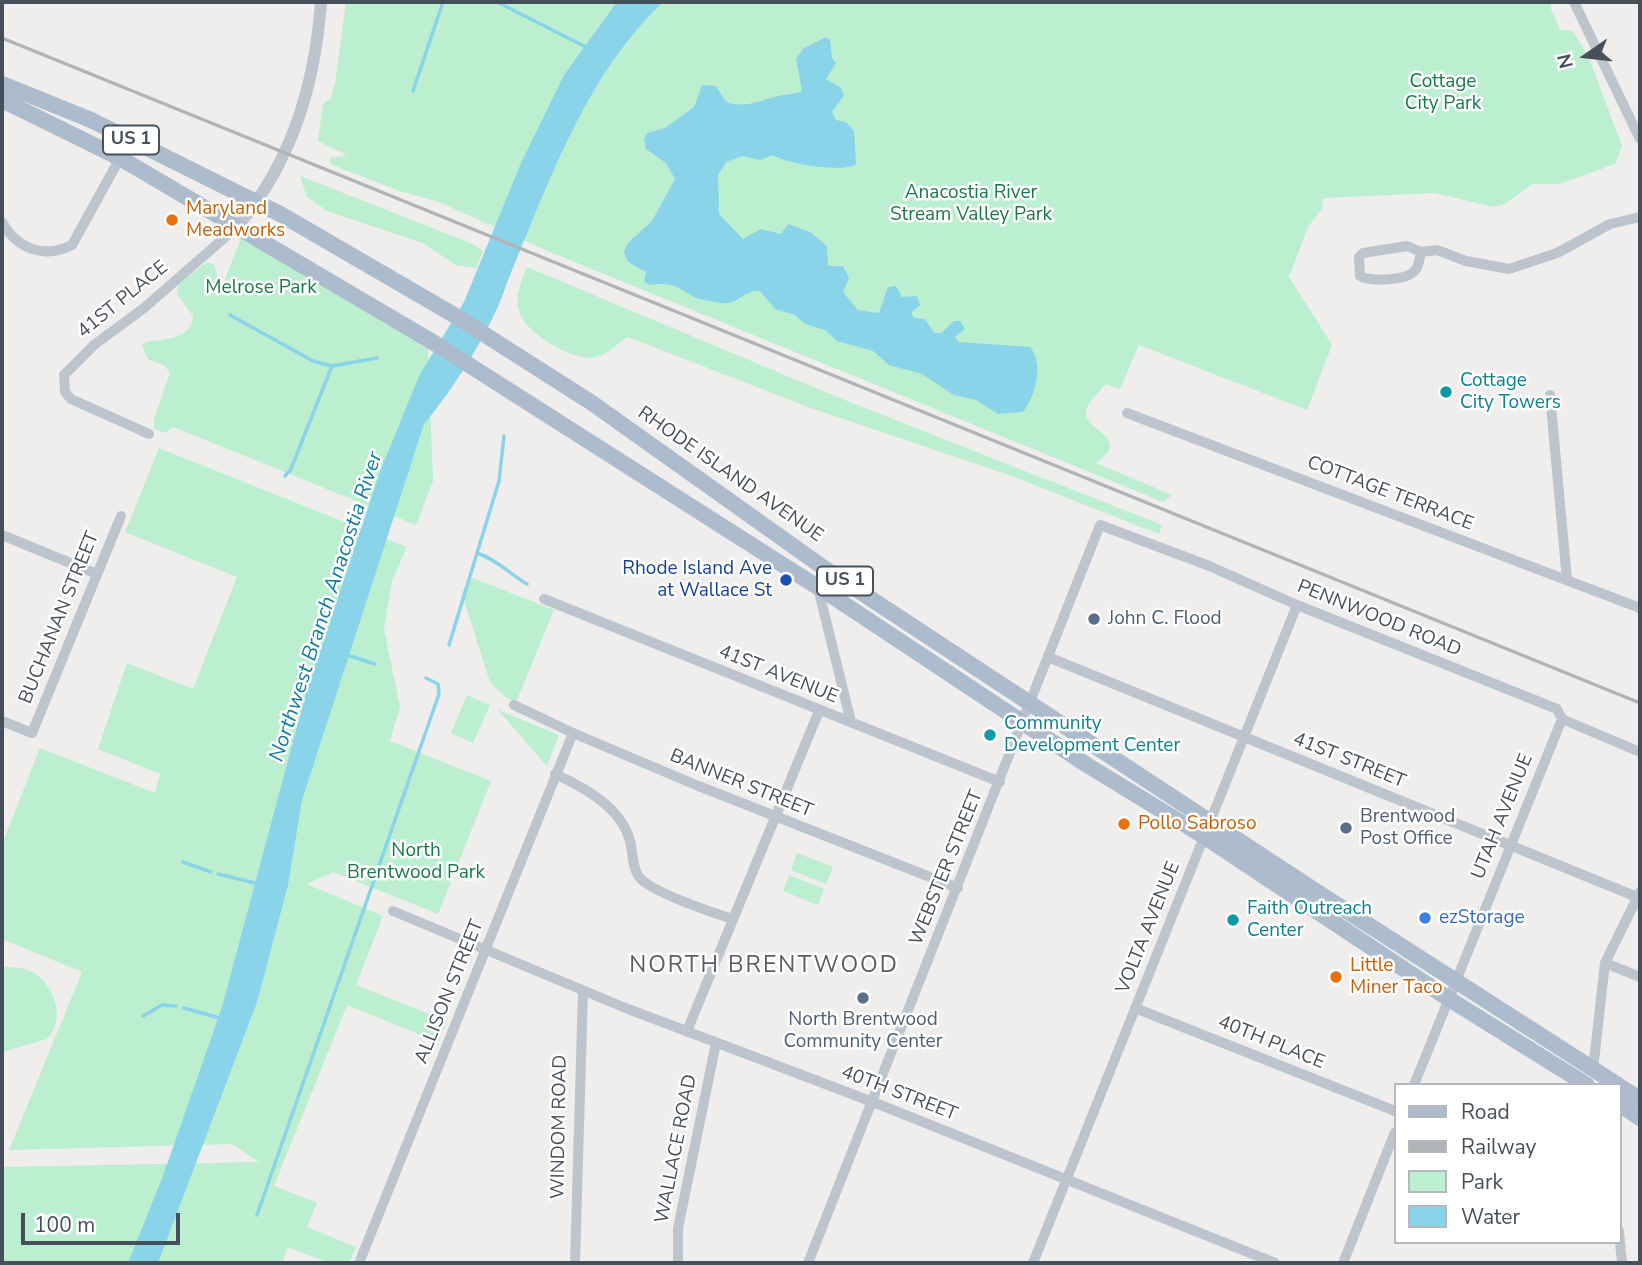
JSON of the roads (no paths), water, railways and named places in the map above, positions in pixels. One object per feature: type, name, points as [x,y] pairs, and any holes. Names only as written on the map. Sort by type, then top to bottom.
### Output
[{"type":"main road","name":"RHODE ISLAND AVENUE","points":[[2,84],[91,120],[257,202],[354,255],[454,315],[592,402],[824,568],[1456,981],[1590,1077]]},
{"type":"main road","name":"RHODE ISLAND AVENUE","points":[[2,100],[120,158],[436,344],[1205,837],[1449,999],[1590,1077],[1612,1083]]},
{"type":"main road","name":"RHODE ISLAND AVENUE","points":[[1621,1086],[1640,1099]]},
{"type":"main road","points":[[1621,1105],[1640,1118]]},
{"type":"street","points":[[238,226],[257,202],[298,126],[315,54],[321,2]]},
{"type":"street","points":[[1574,2],[1640,139]]},
{"type":"street","points":[[2,222],[23,247],[44,252],[68,247],[76,241],[120,158]]},
{"type":"street","points":[[1421,252],[1416,270],[1409,275],[1367,280],[1360,276],[1359,257],[1363,253],[1406,246],[1421,252],[1437,250],[1466,261],[1509,269],[1557,253],[1610,224],[1640,217]]},
{"type":"street","name":"41ST PLACE","points":[[149,434],[71,399],[65,392],[64,375],[94,345],[144,308],[238,226]]},
{"type":"street","points":[[1550,395],[1567,580]]},
{"type":"street","name":"COTTAGE TERRACE","points":[[1127,413],[1640,608]]},
{"type":"street","name":"BUCHANAN STREET","points":[[2,721],[32,733],[121,516]]},
{"type":"street","name":"PENNWOOD ROAD","points":[[1100,524],[1207,565],[1297,605],[1557,709],[1562,719],[1640,752]]},
{"type":"street","name":"WEBSTER STREET","points":[[808,1263],[1100,524]]},
{"type":"street","points":[[2,535],[97,574]]},
{"type":"street","points":[[824,568],[818,588],[851,722]]},
{"type":"street","name":"41ST AVENUE","points":[[544,599],[1000,782]]},
{"type":"street","name":"VOLTA AVENUE","points":[[1033,1263],[1205,837],[1242,736],[1297,605]]},
{"type":"street","name":"41ST STREET","points":[[1048,657],[1639,895]]},
{"type":"street","name":"BANNER STREET","points":[[514,705],[573,733],[775,817],[958,888]]},
{"type":"street","points":[[687,1031],[819,711]]},
{"type":"street","name":"UTAH AVENUE","points":[[1415,1083],[1562,719]]},
{"type":"street","name":"ALLISON STREET","points":[[361,1263],[573,733]]},
{"type":"street","points":[[555,774],[589,792],[620,820],[629,839],[635,870],[646,884],[733,919]]},
{"type":"street","points":[[1590,1077],[1605,963],[1639,895]]},
{"type":"street","name":"40TH STREET","points":[[393,911],[583,991],[871,1101],[1275,1263]]},
{"type":"street","points":[[1605,963],[1640,977]]},
{"type":"street","name":"WINDOM ROAD","points":[[575,1263],[583,991]]},
{"type":"street","name":"40TH PLACE","points":[[1135,1008],[1394,1111]]},
{"type":"street","name":"WALLACE ROAD","points":[[678,1263],[678,1228],[716,1043]]},
{"type":"street","points":[[1343,1263],[1394,1135]]},
{"type":"street","points":[[1620,1244],[1622,1263]]},
{"type":"water","points":[[617,2],[663,2],[637,29],[594,91],[559,159],[486,331],[453,386],[424,424],[302,800],[288,885],[257,1002],[158,1263],[128,1263],[163,1176],[222,1007],[306,693],[381,469],[420,374],[464,302],[521,163],[564,75]]},
{"type":"water","points":[[826,37],[830,40],[832,58],[836,63],[826,79],[841,88],[844,95],[832,112],[836,120],[846,122],[854,131],[856,164],[840,168],[815,166],[773,155],[760,160],[742,156],[726,162],[718,175],[719,214],[743,239],[761,229],[781,234],[788,224],[810,232],[827,246],[828,266],[843,266],[849,278],[843,292],[858,310],[879,313],[888,287],[896,286],[902,297],[917,296],[920,305],[911,313],[914,318],[925,319],[934,333],[941,333],[954,321],[960,321],[965,329],[955,337],[959,342],[1030,347],[1037,362],[1037,379],[1032,397],[1023,412],[998,414],[976,400],[954,395],[922,374],[889,365],[873,351],[837,341],[825,330],[805,324],[795,315],[775,309],[760,291],[750,292],[726,303],[703,300],[673,286],[649,285],[644,281],[646,272],[628,262],[624,252],[628,243],[652,221],[675,179],[666,163],[646,149],[644,140],[647,133],[665,128],[694,107],[702,85],[716,86],[726,102],[739,104],[751,104],[802,91],[796,59],[803,49]]},
{"type":"waterway","points":[[413,91],[443,2]]},
{"type":"waterway","points":[[497,2],[586,47]]},
{"type":"waterway","points":[[230,315],[313,361],[332,366]]},
{"type":"waterway","points":[[285,476],[291,469],[332,366],[377,358]]},
{"type":"waterway","points":[[449,645],[499,481],[504,436]]},
{"type":"waterway","points":[[477,553],[527,584]]},
{"type":"waterway","points":[[347,655],[375,664]]},
{"type":"waterway","points":[[257,1215],[439,694],[438,684],[426,678]]},
{"type":"waterway","points":[[183,862],[211,872]]},
{"type":"waterway","points":[[218,874],[259,884]]},
{"type":"waterway","points":[[143,1016],[162,1005],[176,1006]]},
{"type":"waterway","points":[[184,1008],[223,1019]]},
{"type":"railway","points":[[2,38],[1640,703]]},
{"type":"place","name":"Maryland Meadworks","points":[[172,220]]},
{"type":"place","name":"Cottage City Towers","points":[[1446,392]]},
{"type":"place","name":"Rhode Island Ave at Wallace St","points":[[786,580]]},
{"type":"place","name":"John C. Flood","points":[[1094,619]]},
{"type":"place","name":"Community Development Center","points":[[990,735]]},
{"type":"place","name":"Pollo Sabroso","points":[[1124,824]]},
{"type":"place","name":"Brentwood Post Office","points":[[1346,828]]},
{"type":"place","name":"ezStorage","points":[[1425,918]]},
{"type":"place","name":"Faith Outreach Center","points":[[1233,920]]},
{"type":"place","name":"Little Miner Taco","points":[[1336,977]]},
{"type":"place","name":"North Brentwood Community Center","points":[[863,998]]},
{"type":"district","name":"NORTH BRENTWOOD","points":[[764,966]]},
{"type":"park label","name":"Cottage City Park","points":[[1443,93]]},
{"type":"park label","name":"Anacostia River Stream Valley Park","points":[[971,204]]},
{"type":"park label","name":"Melrose Park","points":[[261,288]]},
{"type":"park label","name":"North Brentwood Park","points":[[416,862]]},
{"type":"water label","name":"Northwest Branch Anacostia River","points":[[327,607]]}]
